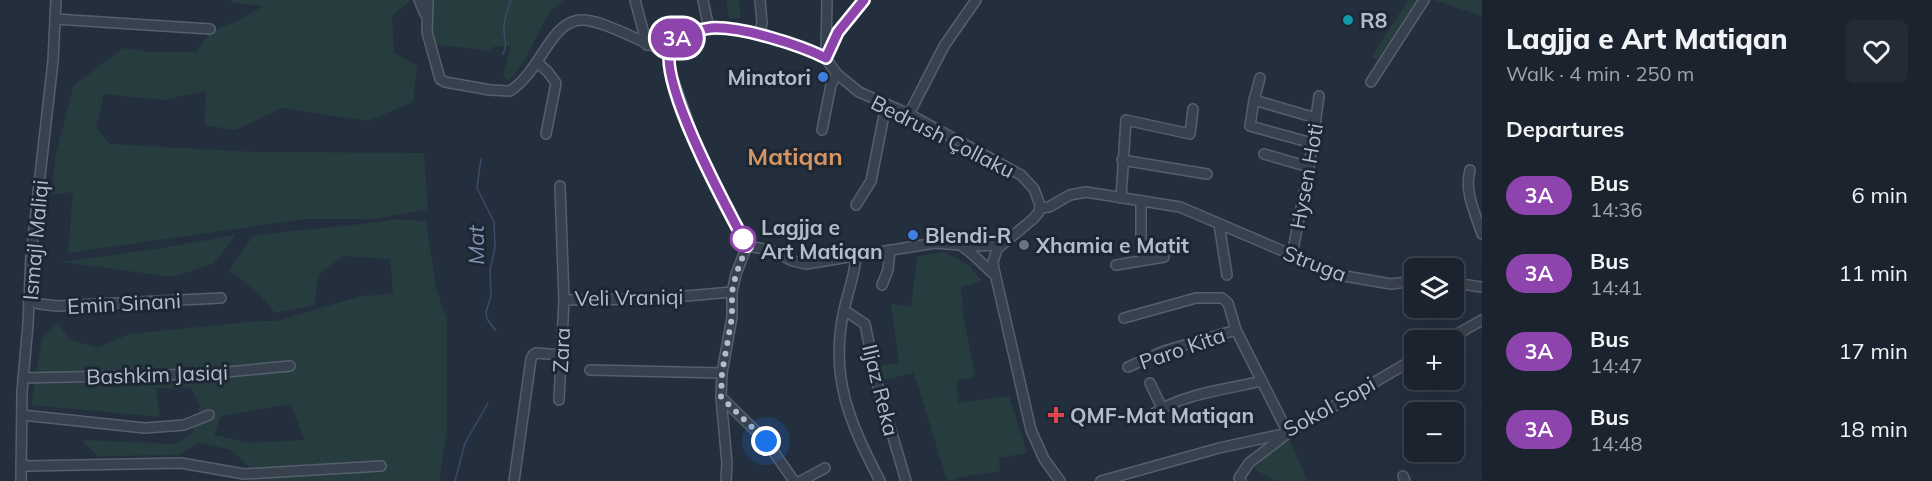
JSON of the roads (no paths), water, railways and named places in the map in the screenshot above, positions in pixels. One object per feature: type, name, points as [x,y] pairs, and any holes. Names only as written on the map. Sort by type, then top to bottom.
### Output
[{"type":"street","name":"Ismajl Maliqi","points":[[21,481],[23,378],[28,300],[53,61],[56,0]]},
{"type":"street","points":[[419,0],[426,16]]},
{"type":"street","points":[[428,0],[427,32],[440,79],[445,82],[503,92],[515,88],[537,62],[555,34],[564,26],[577,20],[604,25],[670,53]]},
{"type":"street","points":[[634,0],[647,45]]},
{"type":"street","points":[[703,0],[709,29]]},
{"type":"street","points":[[759,35],[762,23],[760,0]]},
{"type":"street","points":[[826,58],[827,0]]},
{"type":"street","points":[[826,58],[838,32],[864,0]]},
{"type":"street","points":[[909,114],[944,46],[976,0]]},
{"type":"street","points":[[1371,82],[1424,0]]},
{"type":"street","points":[[55,19],[210,29]]},
{"type":"street","points":[[726,481],[727,463],[721,397],[722,373],[732,317],[732,292],[747,246],[702,161],[690,131],[672,76],[671,47],[677,38],[709,29],[725,28],[808,49],[826,58]]},
{"type":"street","name":"Bedrush Çollaku","points":[[826,58],[837,74],[859,92],[909,114],[1016,171],[1031,185],[1038,197],[1040,208]]},
{"type":"street","points":[[537,62],[556,83],[546,134]]},
{"type":"street","points":[[822,130],[831,85],[837,74]]},
{"type":"street","points":[[1260,78],[1250,126],[1312,143]]},
{"type":"street","name":"Hysen Hoti","points":[[1292,255],[1309,167],[1319,96]]},
{"type":"street","points":[[1254,100],[1316,118]]},
{"type":"street","points":[[855,205],[871,181],[886,105]]},
{"type":"street","points":[[1121,198],[1126,120],[1190,134],[1193,109]]},
{"type":"street","points":[[1264,154],[1309,167]]},
{"type":"street","points":[[1122,160],[1207,174]]},
{"type":"street","points":[[1470,170],[1467,180],[1470,197],[1482,234]]},
{"type":"street","name":"Veli Vraniqi","points":[[560,186],[564,300],[660,298],[732,292]]},
{"type":"street","name":"Struga","points":[[1040,208],[1049,207],[1080,192],[1180,207],[1339,275],[1391,284],[1404,282]]},
{"type":"street","points":[[1141,202],[1143,260]]},
{"type":"street","points":[[1040,208],[1033,219],[1001,245],[994,255],[993,262],[1031,430],[1044,459],[1060,481]]},
{"type":"street","points":[[1219,224],[1227,275]]},
{"type":"street","points":[[747,246],[770,250],[806,264],[935,243],[1001,245]]},
{"type":"street","points":[[961,245],[974,254],[995,275]]},
{"type":"street","points":[[882,285],[888,270],[890,250]]},
{"type":"street","points":[[856,256],[856,272],[844,310],[839,355],[843,396],[858,438],[880,481]]},
{"type":"street","points":[[1116,265],[1164,257]]},
{"type":"street","points":[[1464,284],[1482,286]]},
{"type":"street","name":"Emin Sinani","points":[[28,300],[57,306],[221,297]]},
{"type":"street","points":[[1124,318],[1196,298],[1222,298],[1228,303],[1236,330],[1288,433],[1249,463],[1239,478],[1241,481]]},
{"type":"street","name":"Zara","points":[[559,400],[564,300]]},
{"type":"street","name":"Iljaz Reka","points":[[844,310],[866,324],[877,383],[906,481]]},
{"type":"street","points":[[1464,330],[1482,320]]},
{"type":"street","name":"Paro Kita","points":[[1128,367],[1164,351],[1236,330]]},
{"type":"street","points":[[514,481],[532,355],[536,353],[561,356]]},
{"type":"street","name":"Sokol Sopi","points":[[1101,481],[1220,448],[1288,433],[1404,365]]},
{"type":"street","name":"Bashkim Jasiqi","points":[[23,378],[205,374],[290,366]]},
{"type":"street","points":[[590,370],[722,373]]},
{"type":"street","points":[[1150,383],[1157,411],[1185,399],[1262,381]]},
{"type":"street","points":[[721,397],[766,441],[794,481]]},
{"type":"street","points":[[22,415],[145,428],[184,425],[209,415]]},
{"type":"street","points":[[21,464],[28,466],[181,463],[244,474],[381,466]]},
{"type":"street","points":[[801,481],[825,468]]},
{"type":"waterway","name":"Mat","points":[[503,54],[506,45],[504,22],[511,0]]},
{"type":"waterway","name":"Mat","points":[[481,159],[477,188],[494,222],[495,247],[490,271],[491,296],[486,312],[487,319],[496,331]]},
{"type":"waterway","name":"Mat","points":[[455,481],[465,443],[488,403]]},
{"type":"place","name":"R8","points":[[1348,20]]},
{"type":"place","name":"Minatori","points":[[823,77]]},
{"type":"place","name":"Blendi-R","points":[[913,235]]},
{"type":"place","name":"Lagjja e Art Matiqan","points":[[743,239]]},
{"type":"place","name":"Xhamia e Matit","points":[[1024,245]]},
{"type":"place","name":"QMF-Mat Matiqan","points":[[1056,415]]},
{"type":"district","name":"Matiqan","points":[[795,156]]}]
